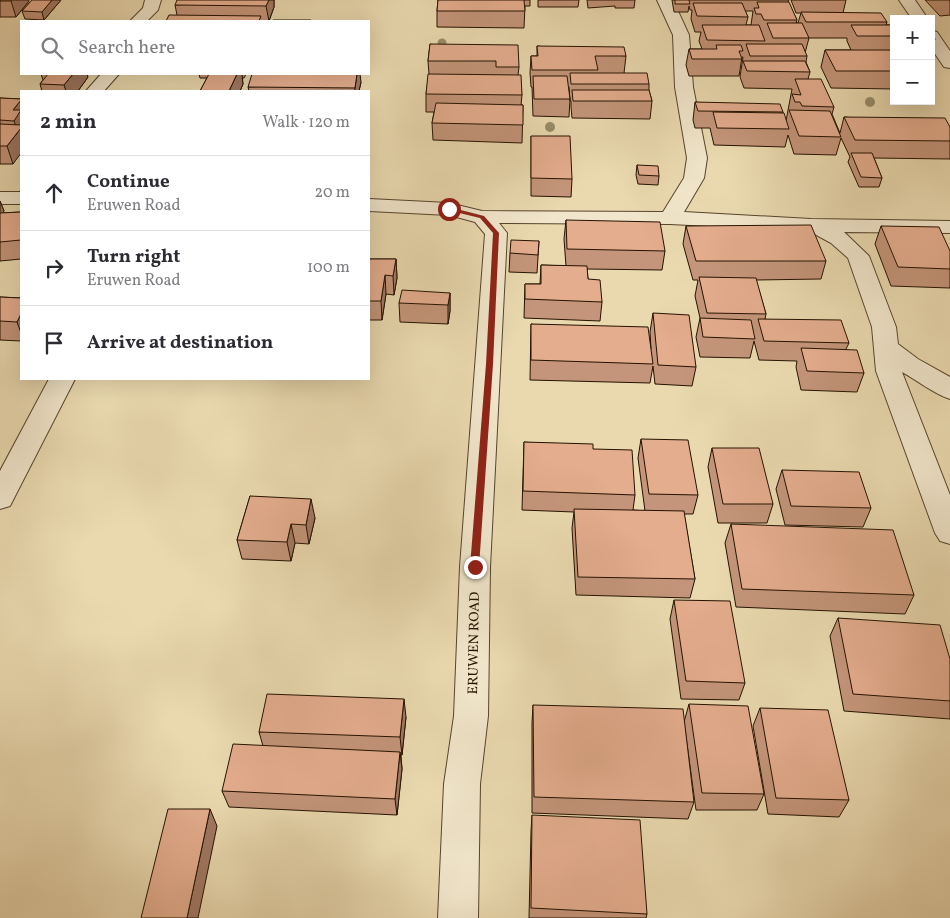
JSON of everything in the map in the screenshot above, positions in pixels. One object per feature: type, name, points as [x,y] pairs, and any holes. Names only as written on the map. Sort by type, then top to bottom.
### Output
[{"type":"street","points":[[139,20],[150,10],[153,0]]},
{"type":"street","points":[[666,0],[681,35],[684,87],[696,158],[694,178],[670,218]]},
{"type":"street","points":[[907,0],[917,15]]},
{"type":"street","points":[[935,41],[950,63]]},
{"type":"street","points":[[96,90],[109,75]]},
{"type":"street","points":[[0,198],[20,198]]},
{"type":"street","points":[[370,205],[449,209],[482,217],[670,218],[811,225],[950,227]]},
{"type":"street","name":"ERUWEN ROAD","points":[[458,918],[462,784],[471,716],[475,567],[496,233],[482,217]]},
{"type":"street","points":[[811,225],[839,238],[858,256],[884,327],[889,371],[950,533]]},
{"type":"street","points":[[885,346],[909,365],[936,379],[950,390]]},
{"type":"street","points":[[0,498],[61,380]]},
{"type":"building","points":[[32,0],[52,0],[42,12],[22,11]]},
{"type":"building","points":[[177,0],[269,0],[266,6],[175,5]]},
{"type":"building","points":[[438,0],[524,0],[525,11],[437,11]]},
{"type":"building","points":[[675,0],[689,0],[690,4],[675,4]]},
{"type":"building","points":[[757,2],[789,2],[797,20],[764,20],[761,14],[756,14],[754,8],[759,8]]},
{"type":"building","points":[[693,3],[742,3],[748,17],[697,16]]},
{"type":"building","points":[[801,12],[881,13],[887,22],[806,22]]},
{"type":"building","points":[[169,15],[261,16],[259,20],[166,20]]},
{"type":"building","points":[[767,23],[802,23],[809,38],[773,38]]},
{"type":"building","points":[[702,25],[759,25],[765,41],[707,40]]},
{"type":"building","points":[[851,25],[890,25],[890,36],[857,36]]},
{"type":"building","points":[[430,44],[518,45],[519,67],[496,67],[496,61],[428,61]]},
{"type":"building","points":[[746,44],[802,44],[807,56],[750,56]]},
{"type":"building","points":[[716,45],[741,45],[743,51],[739,51],[742,59],[692,59],[689,49],[717,49]]},
{"type":"building","points":[[537,46],[624,47],[626,56],[595,56],[598,70],[532,70],[531,56],[538,56]]},
{"type":"building","points":[[825,50],[890,50],[890,71],[836,71]]},
{"type":"building","points":[[743,61],[805,61],[810,72],[747,71]]},
{"type":"building","points":[[570,73],[647,73],[649,84],[571,84]]},
{"type":"building","points":[[428,74],[521,75],[522,95],[426,94]]},
{"type":"building","points":[[47,75],[72,75],[64,85],[40,84]]},
{"type":"building","points":[[208,75],[237,75],[229,90],[201,90]]},
{"type":"building","points":[[252,75],[357,75],[355,88],[248,87]]},
{"type":"building","points":[[533,76],[567,76],[570,99],[534,99]]},
{"type":"building","points":[[795,79],[821,79],[834,107],[802,106],[800,102],[795,102],[792,94],[801,95]]},
{"type":"building","points":[[572,90],[649,90],[652,101],[573,101]]},
{"type":"building","points":[[0,98],[20,99],[13,110],[20,110],[14,121],[0,120]]},
{"type":"building","points":[[695,102],[780,104],[783,112],[698,111]]},
{"type":"building","points":[[436,103],[523,105],[523,125],[432,123]]},
{"type":"building","points":[[789,110],[830,111],[841,137],[799,136]]},
{"type":"building","points":[[713,112],[784,113],[789,129],[717,128]]},
{"type":"building","points":[[844,117],[945,118],[950,127],[950,141],[855,140]]},
{"type":"building","points":[[0,124],[20,125],[20,129],[7,146],[0,146]]},
{"type":"building","points":[[531,136],[570,136],[572,179],[531,178]]},
{"type":"building","points":[[851,153],[872,153],[882,178],[861,177]]},
{"type":"building","points":[[637,165],[658,166],[659,176],[639,175]]},
{"type":"building","points":[[20,212],[20,240],[0,242],[0,213]]},
{"type":"building","points":[[566,220],[660,222],[665,251],[567,249]]},
{"type":"building","points":[[811,225],[826,261],[696,261],[686,226]]},
{"type":"building","points":[[881,226],[939,227],[950,251],[950,269],[898,267]]},
{"type":"building","points":[[511,240],[539,241],[538,255],[510,253]]},
{"type":"building","points":[[370,259],[396,259],[393,276],[385,275],[381,301],[370,301]]},
{"type":"building","points":[[541,265],[587,266],[588,279],[600,280],[602,302],[525,299],[525,284],[541,284]]},
{"type":"building","points":[[699,277],[756,278],[766,314],[707,313]]},
{"type":"building","points":[[402,290],[450,293],[448,305],[399,303]]},
{"type":"building","points":[[0,297],[20,298],[20,316],[17,322],[0,321]]},
{"type":"building","points":[[653,313],[689,315],[696,367],[658,365]]},
{"type":"building","points":[[700,318],[751,320],[755,339],[703,337]]},
{"type":"building","points":[[758,319],[841,320],[849,343],[764,341]]},
{"type":"building","points":[[531,324],[648,327],[653,364],[531,360]]},
{"type":"building","points":[[801,348],[857,350],[864,373],[807,371]]},
{"type":"building","points":[[641,439],[688,440],[698,495],[649,494]]},
{"type":"building","points":[[524,442],[593,444],[593,449],[632,450],[635,495],[523,491]]},
{"type":"building","points":[[712,448],[759,448],[773,504],[723,504]]},
{"type":"building","points":[[782,470],[859,472],[871,508],[791,506]]},
{"type":"building","points":[[250,496],[311,499],[306,525],[291,524],[287,542],[237,540]]},
{"type":"building","points":[[574,509],[684,511],[695,579],[578,577]]},
{"type":"building","points":[[731,524],[893,530],[914,595],[742,589]]},
{"type":"building","points":[[674,600],[730,601],[745,683],[686,681]]},
{"type":"building","points":[[838,618],[940,625],[950,659],[950,701],[853,694]]},
{"type":"building","points":[[267,694],[404,699],[400,737],[259,732]]},
{"type":"building","points":[[689,704],[748,706],[764,794],[702,793]]},
{"type":"building","points":[[533,705],[683,709],[694,802],[534,797]]},
{"type":"building","points":[[760,708],[828,710],[849,800],[776,798]]},
{"type":"building","points":[[233,744],[400,752],[395,799],[222,791]]},
{"type":"building","points":[[168,809],[210,809],[187,918],[141,918]]},
{"type":"building","points":[[532,815],[640,820],[647,914],[531,908]]},
{"type":"route","points":[[449,209],[482,217],[496,233],[475,567]]}]
